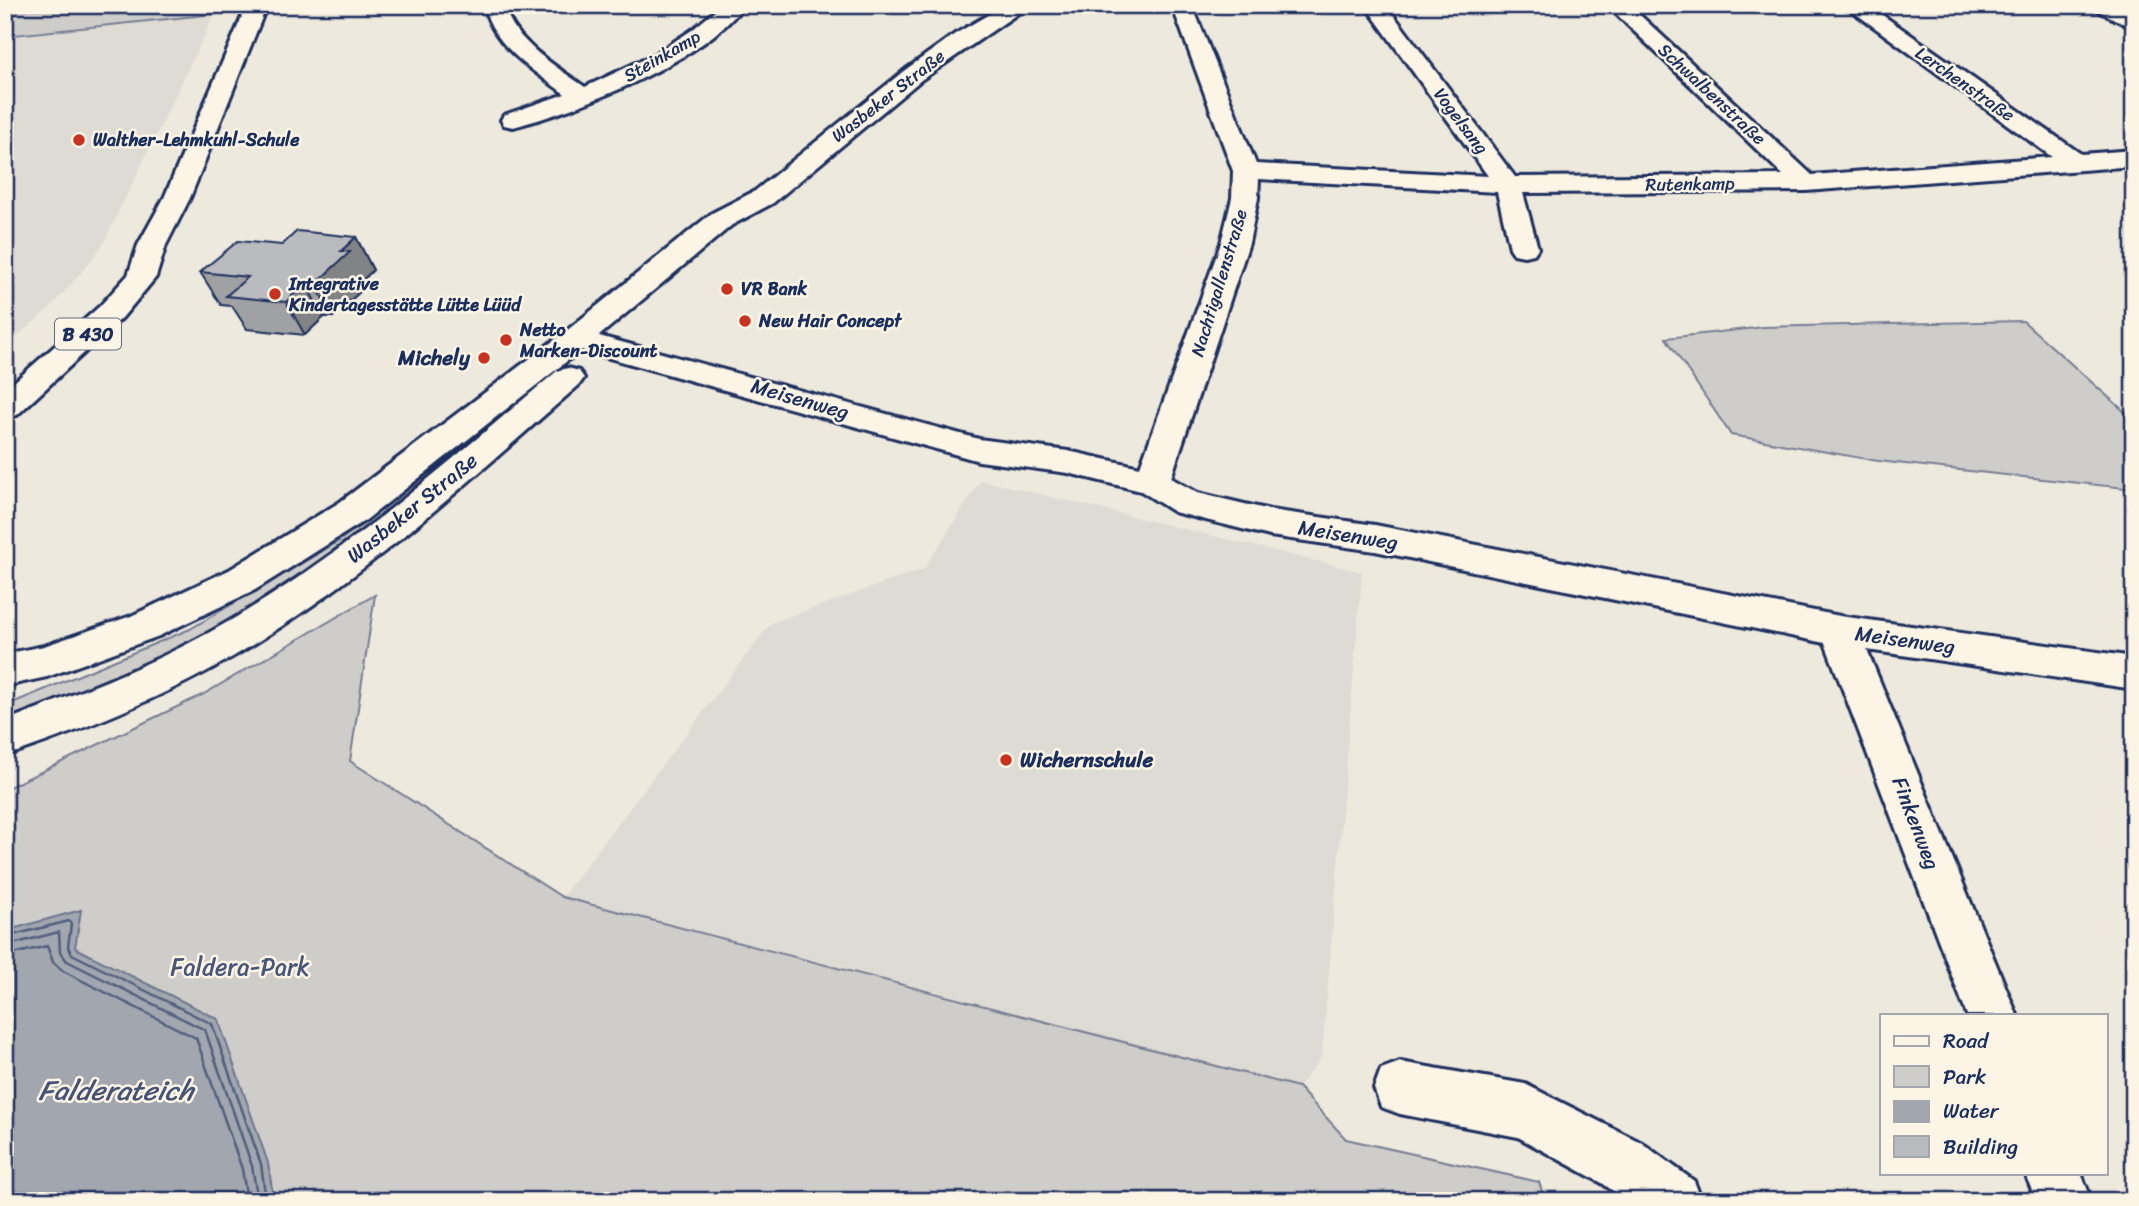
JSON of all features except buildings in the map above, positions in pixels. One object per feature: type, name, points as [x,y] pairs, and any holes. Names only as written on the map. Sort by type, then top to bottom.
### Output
[{"type":"street","name":"B 430","points":[[5,408],[111,312],[142,277],[152,245],[177,198],[257,5]]},
{"type":"street","points":[[494,5],[494,12],[505,32],[583,96]]},
{"type":"street","name":"Steinkamp","points":[[513,120],[628,78],[695,40],[734,5]]},
{"type":"street","name":"Wasbeker Straße","points":[[5,670],[47,661],[145,626],[242,580],[353,511],[590,343],[748,224],[764,197],[914,75],[963,40],[1020,5]]},
{"type":"street","name":"Nachtigallenstraße","points":[[1152,482],[1236,243],[1245,198],[1246,171],[1182,5]]},
{"type":"street","name":"Vogelsang","points":[[1375,5],[1508,185],[1524,248]]},
{"type":"street","name":"Schwalbenstraße","points":[[1617,5],[1806,183]]},
{"type":"street","name":"Lerchenstraße","points":[[1854,5],[2077,163]]},
{"type":"street","points":[[2102,5],[2134,23]]},
{"type":"street","name":"Rutenkamp","points":[[1246,171],[1508,185],[1806,183],[2134,158]]},
{"type":"street","name":"B 430","points":[[5,378],[152,245]]},
{"type":"street","name":"Wasbeker Straße","points":[[5,739],[138,686],[249,629],[327,577],[394,526],[590,343]]},
{"type":"street","name":"Meisenweg","points":[[590,343],[755,386],[979,450],[1069,462],[1152,482],[1187,503],[1270,523],[1375,538],[1840,631],[2134,673]]},
{"type":"street","name":"Finkenweg","points":[[1840,631],[1992,1014]]},
{"type":"street","points":[[1400,1088],[1525,1111],[1622,1163],[1674,1201]]},
{"type":"street","points":[[2053,1174],[2064,1201]]},
{"type":"shaded area","name":"Walther-Lehmkuhl-Schule","points":[[215,14],[103,244],[52,306],[5,347],[5,36]]},
{"type":"shaded area","name":"Wichernschule","points":[[981,480],[1362,572],[1322,1057],[1298,1087],[562,897],[771,623],[924,569]]},
{"type":"green space","points":[[5,5],[220,5],[215,14],[5,36]]},
{"type":"green space","points":[[2023,321],[2134,420],[2134,489],[1878,461],[1731,435],[1666,338],[1764,327]]},
{"type":"green space","points":[[521,399],[528,402],[348,550],[156,668],[5,726],[5,706],[190,629],[338,542]]},
{"type":"green space","name":"Faldera-Park","points":[[375,595],[350,761],[562,897],[1298,1087],[1346,1139],[1539,1182],[1545,1201],[5,1201],[5,789],[202,695]]},
{"type":"water","name":"Falderateich","points":[[81,910],[75,948],[218,1019],[268,1163],[274,1201],[5,1201],[5,931]]},
{"type":"place","name":"Walther-Lehmkuhl-Schule","points":[[79,140]]},
{"type":"place","name":"VR Bank","points":[[727,289]]},
{"type":"place","name":"Integrative Kindertagesstätte Lütte Lüüd","points":[[275,294]]},
{"type":"place","name":"New Hair Concept","points":[[745,321]]},
{"type":"place","name":"Netto Marken-Discount","points":[[506,340]]},
{"type":"place","name":"Michely","points":[[484,358]]},
{"type":"place","name":"Wichernschule","points":[[1006,760]]}]
